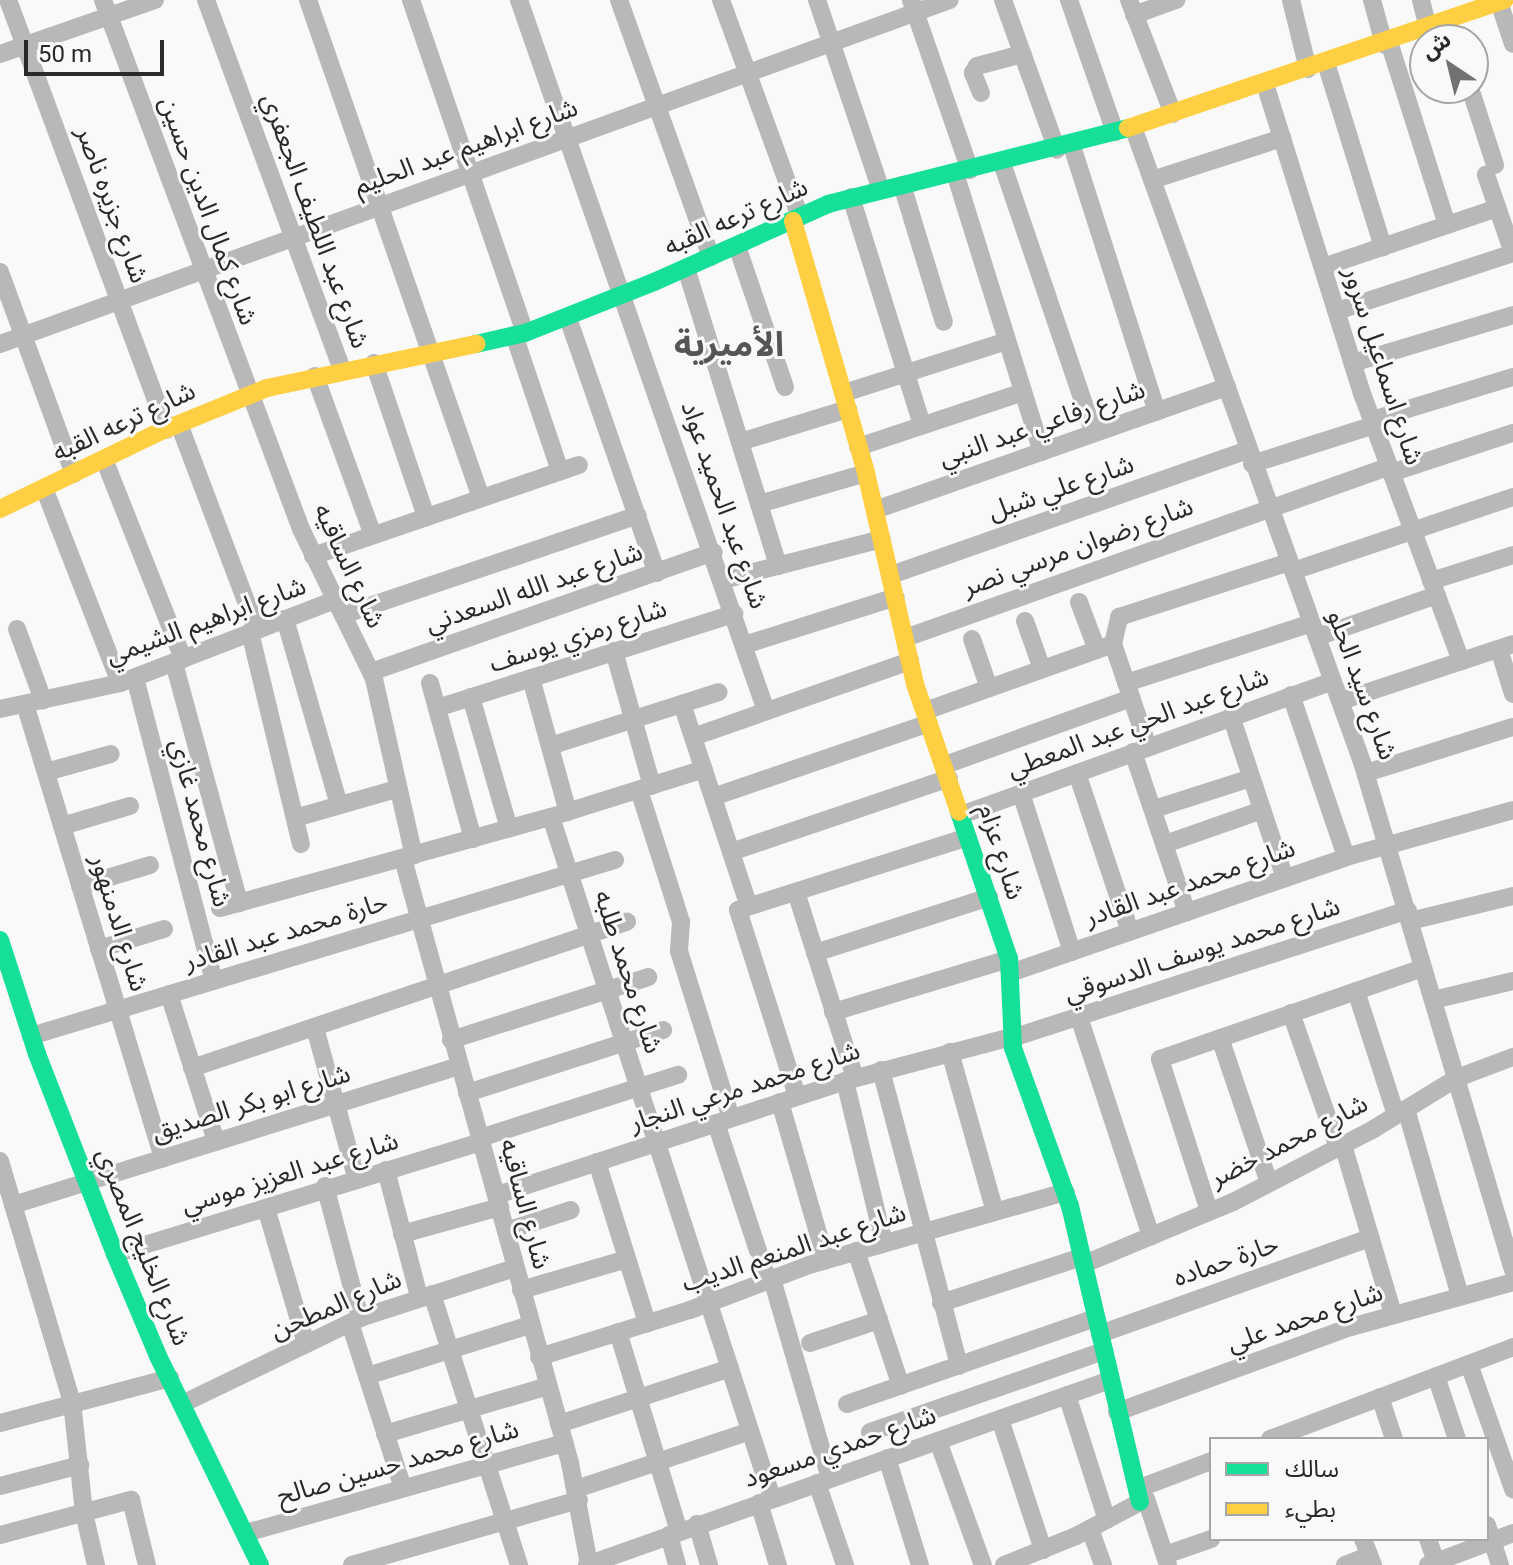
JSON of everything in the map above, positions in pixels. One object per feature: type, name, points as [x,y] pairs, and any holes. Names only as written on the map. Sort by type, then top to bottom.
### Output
[{"type":"street","name":"شارع جزيره ناصر","points":[[8,0],[120,300],[253,631],[301,844]]},
{"type":"street","points":[[0,54],[106,8],[155,0]]},
{"type":"street","name":"شارع عبد اللطيف الجعفري","points":[[206,0],[342,369]]},
{"type":"street","points":[[308,0],[481,498]]},
{"type":"street","points":[[411,0],[472,173],[560,471]]},
{"type":"street","name":"شارع عبد الحميد عواد","points":[[519,0],[714,552],[766,711]]},
{"type":"street","points":[[619,0],[711,257]]},
{"type":"street","points":[[721,0],[796,219]]},
{"type":"street","points":[[817,0],[881,190]]},
{"type":"street","name":"شارع ابراهيم عبد الحليم","points":[[0,344],[832,43],[913,6],[950,0]]},
{"type":"street","points":[[1003,0],[1022,54],[1064,148],[1157,412]]},
{"type":"street","name":"شارع سيد الحلو","points":[[1069,0],[1124,130],[1152,180],[1341,701],[1388,844],[1513,1270]]},
{"type":"street","points":[[1173,114],[1132,8],[1176,0]]},
{"type":"street","points":[[1291,0],[1383,247]]},
{"type":"street","points":[[1372,0],[1447,225]]},
{"type":"street","points":[[1421,0],[1427,24]]},
{"type":"street","points":[[1502,1],[1513,44]]},
{"type":"street","name":"شارع ترعه القبه","points":[[1439,24],[1502,1]]},
{"type":"street","points":[[913,6],[1007,341],[1042,452]]},
{"type":"street","name":"شارع كمال الدين حسين","points":[[106,8],[248,395]]},
{"type":"street","name":"شارع ترعه القبه","points":[[0,509],[173,426],[248,395],[342,369],[520,334],[624,295],[851,197],[1064,148],[1409,35]]},
{"type":"street","points":[[981,93],[973,73],[977,66],[1022,54]]},
{"type":"street","name":"شارع اسماعيل سرور","points":[[1265,84],[1373,422],[1461,661]]},
{"type":"street","points":[[1337,311],[1513,253],[1497,208],[1474,104]]},
{"type":"street","points":[[1152,180],[1282,138]]},
{"type":"street","points":[[1002,163],[1094,433]]},
{"type":"street","points":[[902,185],[944,322]]},
{"type":"street","points":[[851,197],[922,425]]},
{"type":"street","points":[[1323,267],[1497,208]]},
{"type":"street","name":"شارع عزام","points":[[796,219],[866,473],[910,661],[1010,966],[1012,1038],[1066,1192],[1117,1412],[1141,1497],[1167,1560]]},
{"type":"street","points":[[737,246],[785,387]]},
{"type":"street","points":[[686,268],[778,566]]},
{"type":"street","points":[[0,272],[74,474]]},
{"type":"street","points":[[1353,363],[1513,315]]},
{"type":"street","points":[[568,318],[657,573]]},
{"type":"street","points":[[740,442],[846,401],[906,373],[1007,341]]},
{"type":"street","points":[[374,363],[426,517]]},
{"type":"street","points":[[315,376],[373,535]]},
{"type":"street","name":"شارع علي شبل","points":[[891,575],[1250,457],[1513,377]]},
{"type":"street","name":"شارع رفاعي عبد النبي","points":[[875,510],[1227,387]]},
{"type":"street","points":[[858,447],[1023,392]]},
{"type":"street","name":"شارع الساقيه","points":[[248,395],[313,556],[371,672],[397,789],[418,918],[565,1443],[588,1565]]},
{"type":"street","name":"شارع رضوان مرسي نصر","points":[[905,638],[1268,505],[1513,433]]},
{"type":"street","points":[[104,459],[178,661],[239,903]]},
{"type":"street","points":[[313,556],[579,465]]},
{"type":"street","points":[[759,504],[866,473]]},
{"type":"street","name":"شارع محمد غازي","points":[[44,488],[127,680],[214,981]]},
{"type":"street","points":[[713,797],[927,717],[989,688],[1105,647],[1119,617],[1513,497]]},
{"type":"street","name":"شارع ابراهيم الشيمي","points":[[0,709],[127,680],[285,619],[339,608],[638,515]]},
{"type":"street","points":[[723,580],[882,539]]},
{"type":"street","name":"شارع عبد الله السعدني","points":[[371,672],[714,552]]},
{"type":"street","points":[[731,852],[947,772],[1129,691],[1434,588],[1513,555]]},
{"type":"street","points":[[744,645],[896,597]]},
{"type":"street","points":[[1079,602],[1129,691],[1154,809],[1187,912]]},
{"type":"street","name":"شارع رمزي يوسف","points":[[437,708],[734,614]]},
{"type":"street","points":[[285,619],[339,805]]},
{"type":"street","points":[[1025,621],[1042,669]]},
{"type":"street","name":"شارع الدمنهور","points":[[17,629],[46,772],[163,1158]]},
{"type":"street","points":[[972,639],[989,688]]},
{"type":"street","points":[[1341,701],[1506,646],[1513,694]]},
{"type":"street","points":[[614,651],[634,720],[646,788],[681,922],[679,951],[845,1565]]},
{"type":"street","points":[[693,737],[910,661]]},
{"type":"street","name":"شارع محمد طلبه","points":[[531,678],[550,746],[569,873],[750,1431],[778,1565]]},
{"type":"street","name":"شارع عبد الحي عبد المعطي","points":[[961,815],[1333,681]]},
{"type":"street","points":[[430,683],[473,839]]},
{"type":"street","points":[[550,746],[719,692]]},
{"type":"street","points":[[1291,695],[1346,857]]},
{"type":"street","points":[[471,697],[509,829]]},
{"type":"street","points":[[682,704],[731,852],[826,1260]]},
{"type":"street","points":[[1231,716],[1285,878]]},
{"type":"street","points":[[1366,773],[1513,727]]},
{"type":"street","points":[[46,772],[111,754]]},
{"type":"street","points":[[220,908],[509,829],[704,769]]},
{"type":"street","points":[[1077,773],[1130,931]]},
{"type":"street","points":[[1154,809],[1251,778]]},
{"type":"street","points":[[295,818],[397,789]]},
{"type":"street","points":[[1021,793],[1072,952]]},
{"type":"street","points":[[62,826],[130,806]]},
{"type":"street","points":[[1165,844],[1262,810]]},
{"type":"street","name":"شارع محمد عبد القادر","points":[[833,1012],[1072,952],[1346,857],[1513,810]]},
{"type":"street","points":[[744,908],[968,837]]},
{"type":"street","name":"حارة محمد عبد القادر","points":[[31,1036],[615,860]]},
{"type":"street","points":[[80,886],[150,865]]},
{"type":"street","points":[[796,892],[850,1079],[884,1243]]},
{"type":"street","name":"شارع محمد يوسف الدسوقي","points":[[1012,1038],[1409,916],[1513,896]]},
{"type":"street","points":[[815,953],[989,897]]},
{"type":"street","points":[[192,1068],[436,989],[627,922]]},
{"type":"street","points":[[99,949],[164,929]]},
{"type":"street","name":"شارع الخليج المصري","points":[[0,940],[31,1036],[115,1254],[182,1404],[260,1565]]},
{"type":"street","points":[[1209,1211],[1160,1059],[1423,968]]},
{"type":"street","points":[[451,1040],[648,977]]},
{"type":"street","points":[[1433,1000],[1513,981]]},
{"type":"street","points":[[1356,991],[1401,1112],[1460,1296]]},
{"type":"street","points":[[169,994],[216,1141]]},
{"type":"street","points":[[1291,1013],[1340,1146],[1393,1314]]},
{"type":"street","points":[[1079,1017],[1151,1236]]},
{"type":"street","points":[[315,1028],[356,1177]]},
{"type":"street","points":[[467,1093],[663,1030]]},
{"type":"street","name":"شارع محمد مرعي النجار","points":[[402,1234],[597,1162],[850,1079],[1012,1038]]},
{"type":"street","points":[[1220,1038],[1269,1183]]},
{"type":"street","points":[[950,1052],[995,1212]]},
{"type":"street","name":"شارع محمد خضر","points":[[941,1303],[1151,1236],[1269,1183],[1457,1078],[1513,1057]]},
{"type":"street","name":"شارع ابو بكر الصديق","points":[[13,1205],[458,1066]]},
{"type":"street","points":[[881,1070],[921,1233],[959,1366]]},
{"type":"street","name":"شارع عبد العزيز موسي","points":[[115,1254],[678,1075]]},
{"type":"street","points":[[0,1161],[72,1402],[84,1513],[96,1565]]},
{"type":"street","points":[[597,1162],[647,1323]]},
{"type":"street","points":[[386,1170],[402,1234],[425,1296],[452,1350],[519,1565]]},
{"type":"street","points":[[325,1186],[367,1376],[403,1488]]},
{"type":"street","name":"شارع عبد المنعم الديب","points":[[539,1357],[709,1303],[826,1260],[1066,1192]]},
{"type":"street","points":[[266,1208],[306,1344]]},
{"type":"street","points":[[506,1231],[571,1210]]},
{"type":"street","name":"حارة حماده","points":[[1100,1334],[1370,1238]]},
{"type":"street","points":[[856,1251],[901,1386]]},
{"type":"street","points":[[521,1290],[627,1259]]},
{"type":"street","name":"شارع المطحن","points":[[182,1404],[355,1321],[515,1268]]},
{"type":"street","name":"شارع محمد علي","points":[[1117,1412],[1393,1314],[1513,1282]]},
{"type":"street","points":[[810,1343],[879,1320]]},
{"type":"street","points":[[367,1376],[530,1325]]},
{"type":"street","points":[[618,1332],[658,1462],[674,1533],[677,1565]]},
{"type":"street","points":[[847,1404],[959,1366],[1100,1334]]},
{"type":"street","points":[[870,1432],[1100,1334]]},
{"type":"street","points":[[1275,1437],[1513,1347]]},
{"type":"street","points":[[1469,1364],[1513,1489]]},
{"type":"street","points":[[559,1424],[730,1368]]},
{"type":"street","points":[[1436,1376],[1456,1437]]},
{"type":"street","points":[[0,1423],[170,1378]]},
{"type":"street","name":"شارع حمدي مسعود","points":[[588,1565],[1110,1380]]},
{"type":"street","points":[[385,1434],[548,1386]]},
{"type":"street","points":[[1067,1395],[1107,1520]]},
{"type":"street","points":[[1380,1397],[1393,1437]]},
{"type":"street","points":[[1000,1419],[1037,1556]]},
{"type":"street","points":[[1320,1420],[1325,1437]]},
{"type":"street","points":[[890,1425],[893,1456],[920,1565]]},
{"type":"street","points":[[352,1565],[506,1520],[658,1462],[750,1431]]},
{"type":"street","points":[[938,1441],[983,1565]]},
{"type":"street","name":"شارع محمد حسين صالح","points":[[246,1533],[565,1443]]},
{"type":"street","points":[[1004,1565],[1037,1556],[1209,1462]]},
{"type":"street","points":[[0,1486],[80,1465]]},
{"type":"street","points":[[0,1535],[131,1500],[147,1565]]},
{"type":"street","points":[[697,1524],[709,1565]]},
{"type":"street","points":[[1090,1529],[1103,1565]]},
{"type":"street","points":[[1500,1565],[1490,1533],[1513,1533]]},
{"type":"street","points":[[1167,1560],[1209,1540]]},
{"type":"street","points":[[1428,1541],[1432,1564],[1475,1541]]},
{"type":"street","points":[[1345,1565],[1368,1553]]},
{"type":"traffic: fast","points":[[476,344],[525,333],[654,282],[828,204],[1128,128]]},
{"type":"traffic: fast","points":[[959,812],[1009,959],[1013,1048],[1070,1206],[1140,1502]]},
{"type":"traffic: fast","points":[[0,940],[37,1054],[115,1254],[158,1356],[260,1565]]},
{"type":"traffic: slow","points":[[1128,128],[1505,0]]},
{"type":"traffic: slow","points":[[793,221],[866,473],[915,684],[959,812]]},
{"type":"traffic: slow","points":[[0,509],[159,432],[267,388],[476,344]]},
{"type":"district","name":"الأميرية","points":[[729,345]]}]
